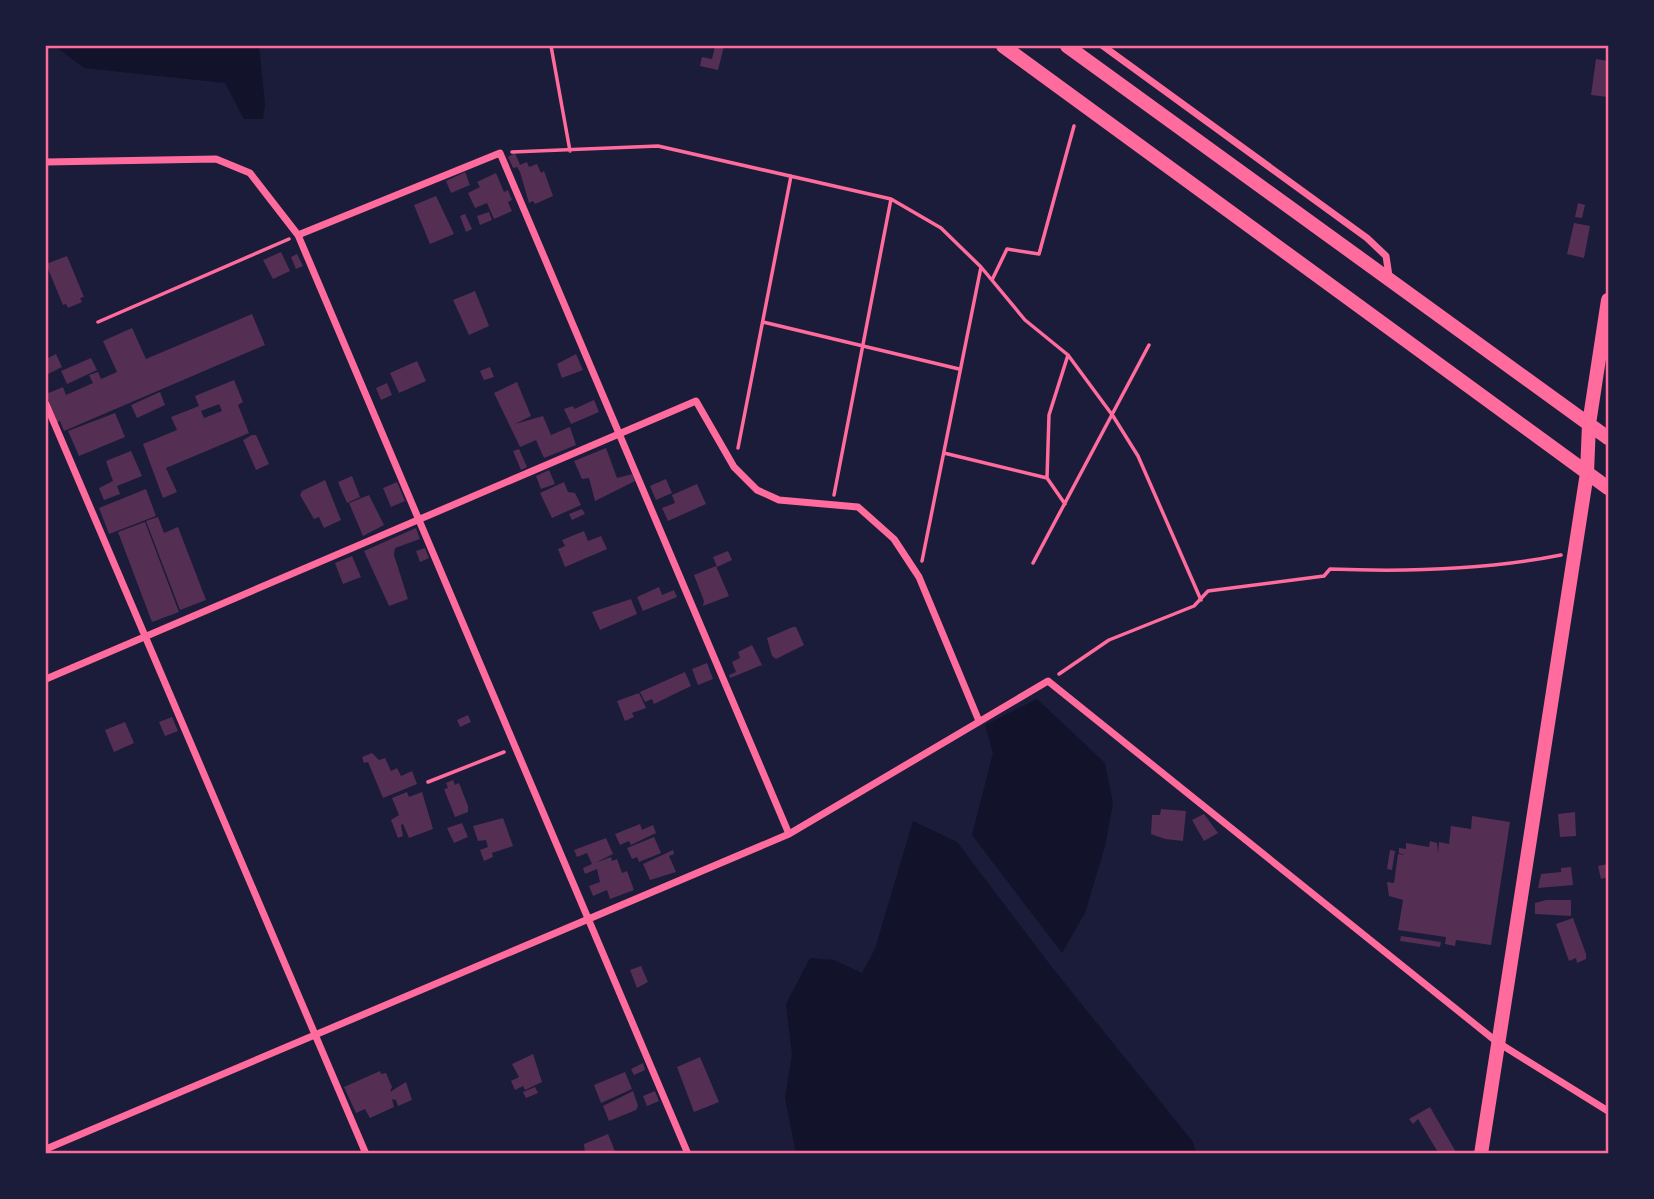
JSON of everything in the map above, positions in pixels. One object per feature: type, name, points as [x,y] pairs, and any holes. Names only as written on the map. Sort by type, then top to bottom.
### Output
[{"type":"highway","points":[[1003,46],[1608,488]]},
{"type":"highway","points":[[1067,46],[1608,438]]},
{"type":"highway","points":[[1480,1153],[1587,472],[1589,424],[1608,300]]},
{"type":"street","points":[[1103,46],[1367,238],[1386,256],[1389,278]]},
{"type":"street","points":[[298,235],[500,153],[789,834]]},
{"type":"street","points":[[46,163],[216,159],[250,173],[298,235],[421,519],[688,1153]]},
{"type":"street","points":[[46,679],[696,401],[734,467],[757,490],[779,500],[858,507],[894,539],[919,577],[979,721]]},
{"type":"street","points":[[46,404],[366,1153]]},
{"type":"street","points":[[46,1149],[789,834],[1048,681],[1497,1042],[1608,1111]]},
{"type":"path","points":[[551,46],[570,151]]},
{"type":"path","points":[[992,280],[1007,249],[1039,254],[1074,125]]},
{"type":"path","points":[[500,153],[658,146],[891,199],[942,229],[981,267],[1025,320],[1068,355],[1113,416],[1138,456],[1200,600]]},
{"type":"path","points":[[734,467],[791,176]]},
{"type":"path","points":[[833,504],[891,199]]},
{"type":"path","points":[[98,322],[298,235]]},
{"type":"path","points":[[919,577],[981,267]]},
{"type":"path","points":[[762,322],[960,369]]},
{"type":"path","points":[[1033,563],[1149,345]]},
{"type":"path","points":[[1065,504],[1047,478],[1049,415],[1068,355]]},
{"type":"path","points":[[944,453],[1047,478]]},
{"type":"path","points":[[1048,681],[1109,640],[1194,606],[1208,591],[1324,576],[1330,569],[1386,571],[1532,561],[1573,553]]},
{"type":"path","points":[[428,782],[517,747]]},
{"type":"shaded area","points":[[55,46],[259,46],[265,104],[263,119],[244,119],[225,83],[84,68]]},
{"type":"shaded area","points":[[1037,699],[1105,763],[1113,803],[1105,846],[1085,913],[1062,953],[972,835],[993,753],[985,725]]},
{"type":"shaded area","points":[[913,821],[957,842],[1054,970],[1193,1142],[1196,1153],[796,1153],[785,1098],[792,1054],[786,1004],[810,958],[834,960],[862,973],[875,949]]},
{"type":"building","points":[[715,46],[724,46],[718,70],[700,66],[702,57],[712,59]]},
{"type":"building","points":[[1596,59],[1608,61],[1608,97],[1591,95]]},
{"type":"building","points":[[515,153],[520,165],[527,162],[529,167],[537,164],[541,173],[544,171],[553,196],[535,204],[533,201],[529,203],[520,172],[517,167],[513,168],[508,157]]},
{"type":"building","points":[[465,172],[470,185],[451,193],[446,181]]},
{"type":"building","points":[[496,173],[504,192],[508,190],[512,200],[508,202],[512,211],[494,219],[487,203],[475,208],[468,193],[480,187],[477,182]]},
{"type":"building","points":[[436,196],[454,234],[430,244],[414,205]]},
{"type":"building","points":[[1578,203],[1585,205],[1582,218],[1575,217]]},
{"type":"building","points":[[489,212],[492,220],[480,225],[477,216]]},
{"type":"building","points":[[465,214],[472,229],[466,232],[460,216]]},
{"type":"building","points":[[1574,223],[1590,226],[1584,258],[1567,254]]},
{"type":"building","points":[[281,252],[290,271],[273,279],[263,260]]},
{"type":"building","points":[[297,254],[303,266],[296,269],[291,257]]},
{"type":"building","points":[[67,256],[84,297],[80,298],[82,302],[68,308],[66,304],[63,305],[46,264]]},
{"type":"building","points":[[475,291],[489,326],[469,335],[453,300]]},
{"type":"building","points":[[252,314],[265,345],[64,431],[60,421],[57,422],[46,394],[63,387],[66,395],[93,383],[89,375],[98,372],[101,379],[117,372],[103,341],[132,328],[146,359]]},
{"type":"building","points":[[56,354],[62,367],[46,375],[46,359]]},
{"type":"building","points":[[576,354],[583,370],[562,378],[557,364]]},
{"type":"building","points":[[91,358],[97,370],[67,384],[61,371]]},
{"type":"building","points":[[417,361],[426,381],[399,393],[390,373]]},
{"type":"building","points":[[490,367],[494,377],[484,380],[480,371]]},
{"type":"building","points":[[234,380],[243,402],[238,405],[249,433],[166,468],[177,492],[163,498],[143,444],[177,430],[171,417],[199,406],[195,396]],"holes":[[[219,404],[222,411],[204,418],[201,411]]]},
{"type":"building","points":[[517,382],[531,416],[515,424],[543,416],[551,435],[570,427],[576,445],[544,458],[536,440],[520,447],[494,393]]},
{"type":"building","points":[[387,383],[392,395],[381,400],[376,388]]},
{"type":"building","points":[[160,392],[165,405],[137,418],[131,405]]},
{"type":"building","points":[[594,400],[599,412],[571,424],[564,409],[573,406],[574,409]]},
{"type":"building","points":[[115,413],[125,437],[79,456],[68,431]]},
{"type":"building","points":[[256,435],[269,464],[256,470],[243,440]]},
{"type":"building","points":[[606,448],[617,478],[632,474],[635,481],[595,501],[589,478],[582,479],[574,461]]},
{"type":"building","points":[[519,449],[527,467],[521,470],[513,451]]},
{"type":"building","points":[[131,451],[142,476],[117,486],[120,494],[104,500],[99,488],[113,481],[106,461]]},
{"type":"building","points":[[549,470],[555,484],[541,489],[536,476]]},
{"type":"building","points":[[352,476],[360,497],[347,503],[338,482]]},
{"type":"building","points":[[666,479],[672,493],[656,500],[650,486]]},
{"type":"building","points":[[325,480],[341,520],[324,528],[319,517],[314,519],[300,495],[302,491]]},
{"type":"building","points":[[397,482],[405,501],[391,507],[383,488]]},
{"type":"building","points":[[564,482],[568,492],[575,493],[581,505],[552,518],[540,493]]},
{"type":"building","points":[[697,484],[706,504],[668,521],[662,508],[675,503],[672,495]]},
{"type":"building","points":[[146,489],[156,516],[109,534],[99,508]]},
{"type":"building","points":[[369,495],[384,525],[363,536],[349,503]]},
{"type":"building","points":[[582,509],[585,514],[572,520],[569,514]]},
{"type":"building","points":[[158,517],[164,533],[178,527],[206,600],[180,610],[146,521]]},
{"type":"building","points":[[145,522],[179,612],[152,622],[118,532]]},
{"type":"building","points":[[416,528],[420,539],[395,548],[394,555],[408,599],[389,606],[364,551]]},
{"type":"building","points":[[584,531],[588,541],[601,536],[607,549],[565,567],[558,549],[565,546],[562,540]]},
{"type":"building","points":[[425,548],[429,558],[420,562],[416,551]]},
{"type":"building","points":[[728,551],[732,560],[717,567],[713,557]]},
{"type":"building","points":[[352,556],[361,577],[343,584],[335,563]]},
{"type":"building","points":[[716,566],[729,596],[703,606],[704,601],[694,575]]},
{"type":"building","points":[[659,587],[662,595],[674,590],[677,597],[643,611],[637,597]]},
{"type":"building","points":[[631,599],[637,614],[600,630],[592,612]]},
{"type":"building","points":[[796,627],[804,645],[776,659],[772,656],[767,638]]},
{"type":"building","points":[[752,645],[762,665],[730,678],[729,675],[736,672],[732,662],[740,658],[738,652]]},
{"type":"building","points":[[707,663],[713,679],[698,685],[692,669]]},
{"type":"building","points":[[685,672],[691,686],[654,704],[652,699],[645,702],[640,692]]},
{"type":"building","points":[[639,693],[646,708],[632,713],[634,717],[625,721],[617,701]]},
{"type":"building","points":[[468,715],[471,722],[460,727],[457,720]]},
{"type":"building","points":[[172,717],[178,731],[165,736],[159,722]]},
{"type":"building","points":[[125,722],[134,743],[114,752],[105,730]]},
{"type":"building","points":[[372,753],[379,760],[385,758],[391,771],[397,768],[401,776],[412,771],[417,784],[383,798],[368,762],[364,763],[362,757]]},
{"type":"building","points":[[453,780],[455,785],[459,783],[468,806],[468,812],[455,817],[444,789],[448,788],[446,783]]},
{"type":"building","points":[[407,792],[409,797],[422,792],[433,829],[409,838],[403,824],[403,836],[398,838],[391,820],[399,815],[392,798]]},
{"type":"building","points":[[1161,809],[1186,811],[1183,841],[1151,834],[1152,815],[1160,815]]},
{"type":"building","points":[[1575,812],[1576,836],[1560,837],[1558,814]]},
{"type":"building","points":[[1204,814],[1218,833],[1204,841],[1192,820]]},
{"type":"building","points":[[1472,816],[1510,822],[1491,945],[1456,940],[1455,946],[1445,944],[1446,937],[1398,930],[1403,900],[1389,896],[1387,882],[1394,883],[1398,854],[1405,855],[1399,853],[1399,848],[1406,849],[1406,843],[1429,847],[1430,841],[1437,843],[1438,853],[1439,842],[1449,844],[1451,826],[1471,829]]},
{"type":"building","points":[[503,818],[513,846],[492,853],[493,857],[484,861],[480,850],[488,847],[486,840],[478,841],[473,826]]},
{"type":"building","points":[[462,823],[468,837],[454,843],[447,828]]},
{"type":"building","points":[[640,824],[642,830],[653,825],[656,833],[631,845],[629,841],[620,845],[615,834]]},
{"type":"building","points":[[654,837],[661,853],[639,862],[637,857],[632,859],[627,848]]},
{"type":"building","points":[[606,838],[613,854],[595,863],[611,857],[612,861],[617,859],[622,873],[627,871],[634,890],[610,899],[607,890],[593,896],[589,886],[600,882],[597,869],[585,874],[583,868],[592,864],[587,853],[577,857],[574,850]]},
{"type":"building","points":[[673,850],[674,854],[669,856],[676,872],[650,880],[643,864]]},
{"type":"building","points":[[1390,850],[1395,851],[1392,870],[1387,869]]},
{"type":"building","points":[[1608,864],[1608,877],[1601,879],[1598,866]]},
{"type":"building","points":[[1571,867],[1573,885],[1538,888],[1541,874],[1561,872],[1561,868]]},
{"type":"building","points":[[1571,900],[1571,916],[1535,914],[1535,903]]},
{"type":"building","points":[[1573,918],[1586,954],[1586,959],[1577,963],[1576,958],[1569,961],[1556,924]]},
{"type":"building","points":[[1401,936],[1441,942],[1440,947],[1400,941]]},
{"type":"building","points":[[641,966],[648,982],[637,988],[630,970]]},
{"type":"building","points":[[533,1054],[542,1082],[525,1090],[523,1086],[515,1090],[511,1081],[519,1077],[512,1064]]},
{"type":"building","points":[[700,1057],[719,1102],[694,1112],[677,1067]]},
{"type":"building","points":[[643,1063],[645,1070],[634,1075],[631,1069]]},
{"type":"building","points":[[380,1071],[381,1074],[386,1073],[392,1087],[390,1092],[406,1082],[412,1100],[398,1106],[396,1100],[392,1099],[394,1107],[370,1118],[365,1109],[356,1113],[344,1087]]},
{"type":"building","points":[[625,1072],[632,1089],[601,1103],[594,1085]]},
{"type":"building","points":[[535,1087],[538,1093],[526,1098],[523,1092]]},
{"type":"building","points":[[633,1091],[638,1106],[636,1110],[609,1121],[603,1106]]},
{"type":"building","points":[[655,1091],[659,1101],[647,1106],[643,1096]]},
{"type":"building","points":[[1430,1107],[1457,1154],[1439,1154],[1418,1119],[1413,1124],[1409,1119]]},
{"type":"building","points":[[608,1134],[616,1154],[585,1154],[584,1144]]}]
